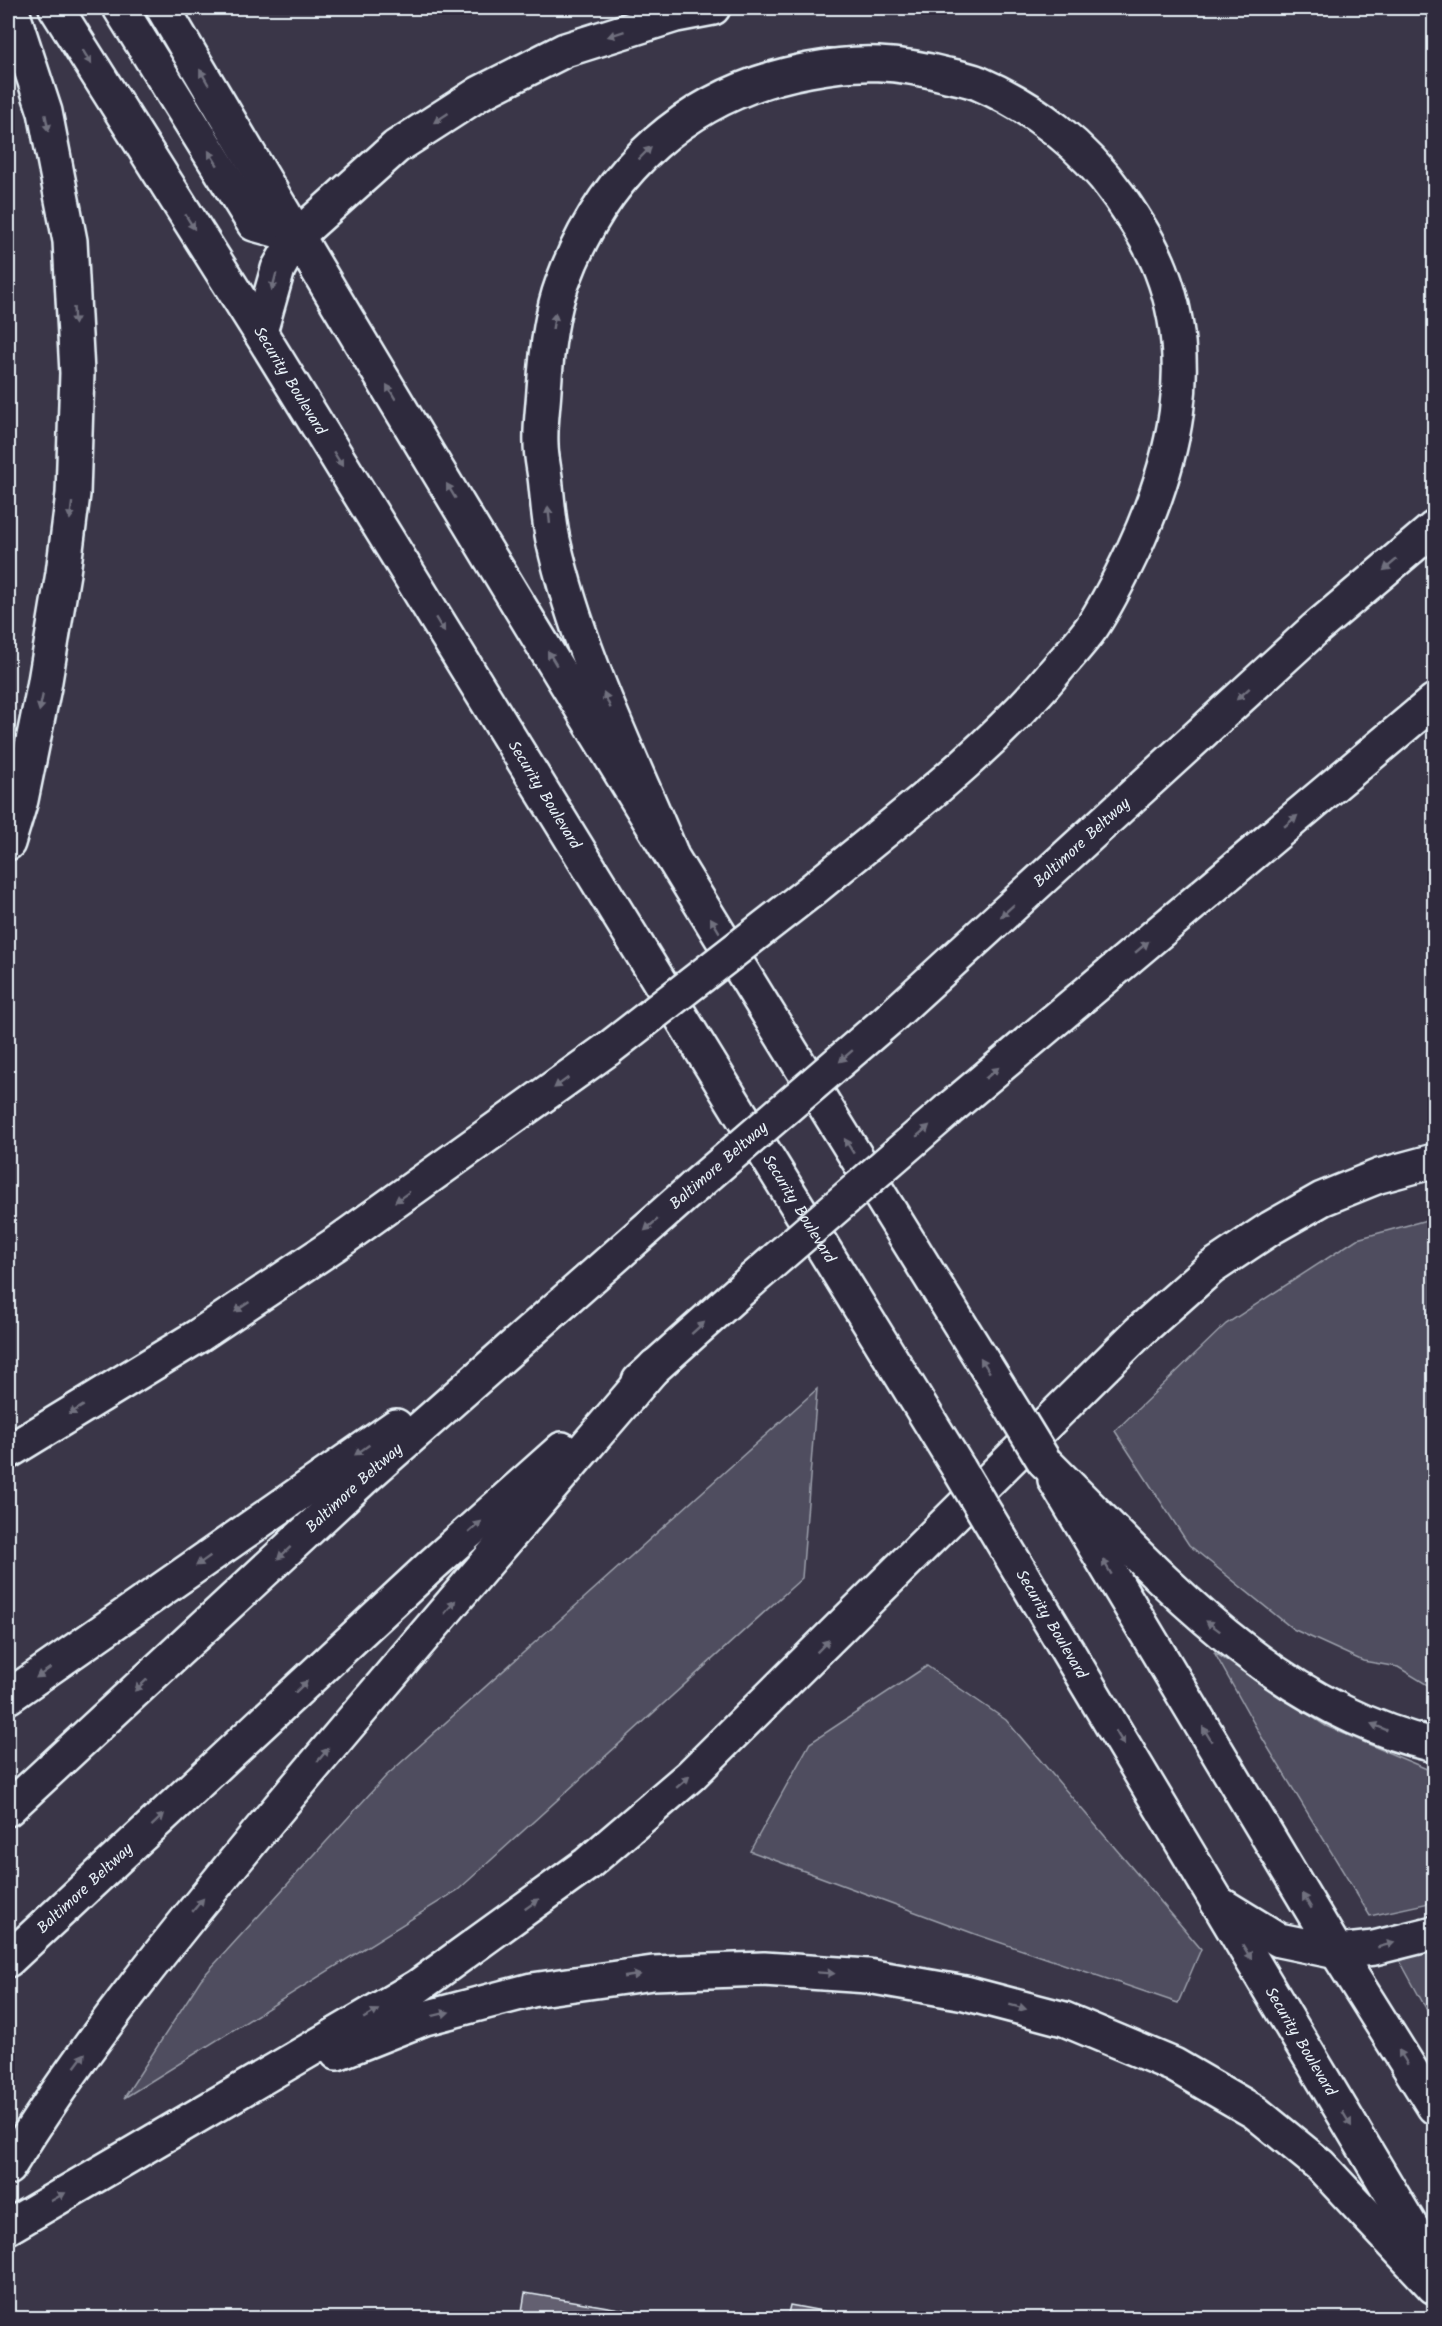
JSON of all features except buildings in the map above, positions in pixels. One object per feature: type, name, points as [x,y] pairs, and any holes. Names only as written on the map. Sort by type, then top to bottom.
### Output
[{"type":"main road","points":[[8,843],[21,800],[44,687],[63,573],[73,494],[77,373],[70,241],[45,112],[11,8]]},
{"type":"main road","name":"Security Boulevard","points":[[56,8],[260,332],[959,1469],[1434,2265]]},
{"type":"main road","points":[[120,8],[254,224],[297,236]]},
{"type":"main road","points":[[163,8],[297,236],[836,1124],[1044,1461],[1336,1952],[1434,2107]]},
{"type":"main road","points":[[260,332],[278,269],[297,236],[396,147],[480,93],[565,50],[676,15],[713,8]]},
{"type":"main road","points":[[8,1452],[198,1336],[334,1245],[608,1049],[811,891],[983,750],[1040,691],[1092,627],[1121,576],[1152,509],[1173,444],[1179,381],[1177,332],[1162,272],[1140,227],[1104,175],[1067,138],[1024,106],[975,82],[921,68],[874,62],[827,66],[786,74],[743,88],[699,109],[658,139],[621,177],[587,226],[560,289],[546,366],[541,443],[552,535],[578,629],[670,851]]},
{"type":"main road","name":"Baltimore Beltway","points":[[8,1809],[362,1480],[890,1017],[1315,629],[1434,528]]},
{"type":"main road","name":"Baltimore Beltway","points":[[8,1960],[433,1564],[654,1366],[948,1110],[1434,701]]},
{"type":"main road","points":[[8,2227],[417,1987],[587,1864],[691,1775],[1139,1332],[1211,1268],[1271,1228],[1322,1199],[1379,1176],[1434,1161]]},
{"type":"main road","points":[[8,1697],[531,1332]]},
{"type":"main road","points":[[8,2168],[45,2107],[190,1915],[654,1366]]},
{"type":"main road","points":[[1044,1461],[1204,1619],[1274,1672],[1330,1707],[1408,1738],[1434,1745]]},
{"type":"main road","points":[[1217,1902],[1279,1940],[1336,1952],[1374,1948],[1434,1933]]},
{"type":"main road","points":[[230,2097],[425,2018],[532,1990],[653,1972],[764,1969],[868,1976],[965,1993],[1064,2019],[1174,2065],[1255,2112],[1320,2164],[1434,2287]]},
{"type":"shaded area","points":[[1434,1218],[1434,1689],[1398,1667],[1363,1661],[1293,1629],[1189,1545],[1115,1431],[1226,1324],[1357,1239]]},
{"type":"shaded area","points":[[817,1389],[802,1578],[458,1890],[124,2098],[201,1979],[386,1776]]},
{"type":"shaded area","points":[[1214,1652],[1326,1726],[1434,1772],[1434,1902],[1370,1916],[1261,1736]]},
{"type":"shaded area","points":[[927,1666],[1006,1720],[1201,1949],[1178,2003],[975,1934],[750,1851],[810,1743]]},
{"type":"shaded area","points":[[1434,1948],[1434,2023],[1400,1961]]}]
